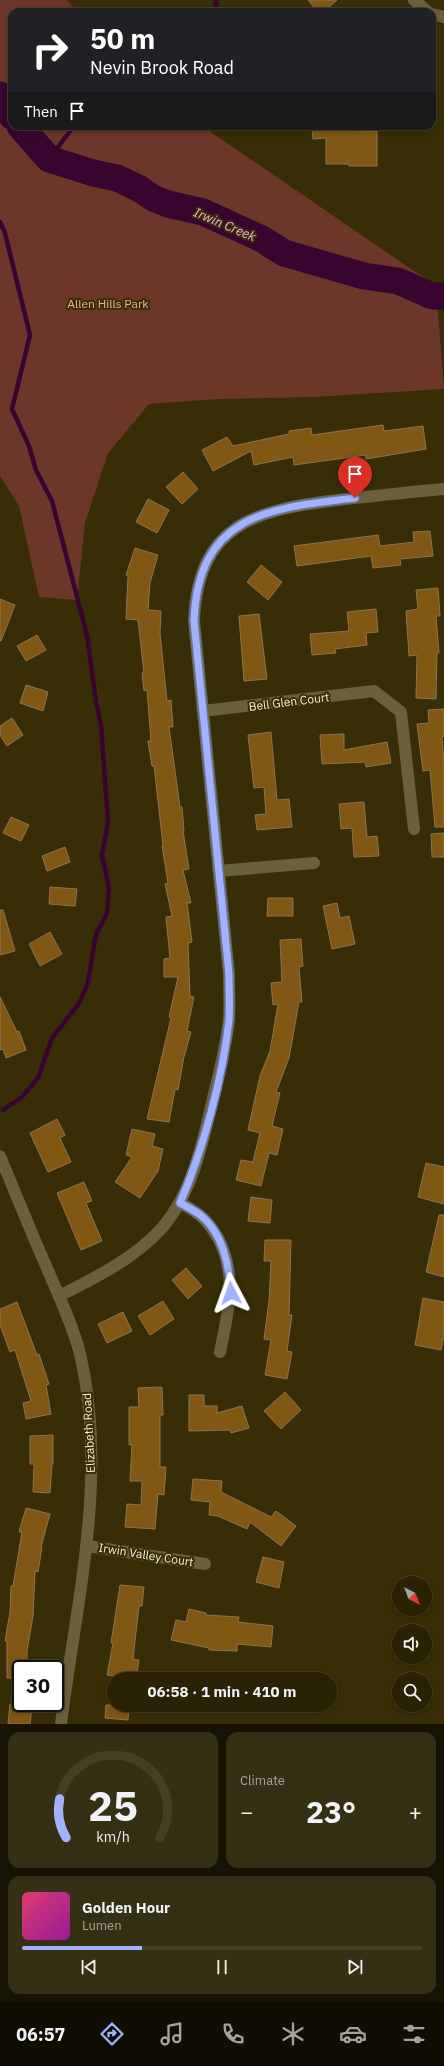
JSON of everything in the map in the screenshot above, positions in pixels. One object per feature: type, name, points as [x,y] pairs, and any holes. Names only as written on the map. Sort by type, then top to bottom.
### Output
[{"type":"street","points":[[414,0],[423,8]]},
{"type":"street","points":[[59,1296],[91,1280],[141,1248],[162,1227],[180,1203],[202,1146],[220,1070],[229,1019],[229,974],[194,621],[200,576],[215,548],[224,537],[250,519],[281,508],[399,493],[444,489]]},
{"type":"street","name":"Bell Glen Court","points":[[203,711],[374,691],[401,712],[414,829]]},
{"type":"street","points":[[219,871],[314,863]]},
{"type":"street","name":"Elizabeth Road","points":[[0,1156],[59,1296],[81,1356],[86,1384],[91,1442],[91,1489],[87,1546],[61,1724]]},
{"type":"street","points":[[180,1203],[200,1215],[214,1231],[223,1247],[229,1271],[231,1293],[220,1352]]},
{"type":"street","name":"Irwin Valley Court","points":[[87,1546],[205,1564]]},
{"type":"green space","name":"Allen Hills Park","points":[[0,0],[66,0],[75,8],[8,8],[8,130],[208,130],[436,286],[444,389],[313,397],[218,399],[149,404],[108,453],[85,523],[77,600],[39,597],[19,506],[0,476]]},
{"type":"building","points":[[308,0],[337,0],[328,8],[315,8]]},
{"type":"building","points":[[312,130],[357,130],[357,132],[377,131],[377,166],[326,164],[326,138],[313,139]]},
{"type":"building","points":[[383,425],[384,431],[423,426],[426,449],[366,459],[366,455],[294,465],[293,457],[254,465],[251,451],[213,471],[202,450],[227,437],[233,446],[289,434],[289,431],[311,428],[312,435]]},
{"type":"building","points":[[183,472],[198,489],[182,504],[166,487]]},
{"type":"building","points":[[148,499],[169,510],[157,533],[136,522]]},
{"type":"building","points":[[430,531],[433,556],[400,559],[401,565],[373,568],[371,556],[297,566],[294,546],[378,535],[380,546],[414,542],[413,532]]},
{"type":"building","points":[[135,548],[158,555],[150,583],[148,610],[161,611],[160,633],[167,701],[171,700],[173,727],[169,727],[180,807],[182,807],[183,831],[189,869],[183,870],[191,903],[187,903],[192,942],[188,943],[190,996],[194,997],[187,1031],[191,1032],[184,1057],[178,1090],[175,1089],[169,1122],[147,1119],[171,1018],[169,1017],[178,977],[164,977],[164,959],[170,958],[166,917],[172,916],[165,884],[168,883],[162,846],[154,766],[152,766],[148,741],[151,741],[147,690],[144,691],[142,673],[144,673],[138,620],[126,619],[128,576],[126,575]]},
{"type":"building","points":[[261,565],[282,582],[268,600],[247,582]]},
{"type":"building","points":[[438,588],[440,616],[436,616],[439,653],[437,653],[436,699],[416,698],[417,655],[409,656],[406,611],[418,609],[416,590]]},
{"type":"building","points":[[0,599],[15,605],[1,641],[0,641]]},
{"type":"building","points":[[376,609],[378,632],[366,633],[367,645],[335,649],[336,653],[312,655],[310,634],[349,631],[347,612]]},
{"type":"building","points":[[259,614],[267,679],[244,681],[239,616]]},
{"type":"building","points":[[37,635],[46,650],[26,661],[17,646]]},
{"type":"building","points":[[26,685],[48,692],[43,711],[20,703]]},
{"type":"building","points":[[444,709],[444,736],[442,737],[444,762],[444,827],[435,827],[430,770],[423,771],[417,724],[429,723],[428,710]]},
{"type":"building","points":[[12,718],[23,735],[7,746],[0,735],[0,726]]},
{"type":"building","points":[[271,732],[277,800],[289,799],[292,827],[257,830],[255,815],[266,814],[264,787],[254,788],[248,735]]},
{"type":"building","points":[[344,734],[344,750],[387,742],[391,763],[366,767],[365,762],[322,764],[320,735]]},
{"type":"building","points":[[364,802],[367,837],[377,836],[379,856],[354,857],[352,828],[341,829],[339,804]]},
{"type":"building","points":[[11,817],[29,825],[21,841],[3,833]]},
{"type":"building","points":[[444,833],[444,857],[432,857],[431,834]]},
{"type":"building","points":[[65,847],[70,862],[47,871],[42,856]]},
{"type":"building","points":[[50,887],[77,889],[75,906],[49,904]]},
{"type":"building","points":[[268,898],[293,898],[293,916],[267,916]]},
{"type":"building","points":[[337,903],[340,918],[349,916],[355,944],[332,949],[323,906]]},
{"type":"building","points":[[0,910],[3,910],[15,951],[0,955]]},
{"type":"building","points":[[50,932],[62,954],[40,966],[29,944]]},
{"type":"building","points":[[301,939],[303,966],[299,967],[302,1002],[299,1002],[289,1058],[276,1092],[280,1093],[272,1126],[283,1129],[277,1155],[269,1153],[261,1186],[236,1180],[241,1160],[253,1162],[260,1133],[248,1130],[260,1076],[270,1051],[278,1004],[273,1005],[271,983],[282,982],[280,940]]},
{"type":"building","points":[[0,997],[17,1032],[19,1031],[26,1050],[6,1058],[3,1049],[0,1050]]},
{"type":"building","points":[[57,1119],[65,1135],[60,1138],[71,1162],[48,1172],[30,1133]]},
{"type":"building","points":[[132,1129],[155,1134],[152,1146],[163,1149],[158,1171],[140,1198],[115,1182],[132,1157],[126,1155]]},
{"type":"building","points":[[426,1163],[444,1167],[444,1204],[418,1197]]},
{"type":"building","points":[[84,1182],[92,1201],[86,1203],[102,1241],[81,1250],[57,1193]]},
{"type":"building","points":[[251,1197],[272,1200],[270,1223],[248,1221]]},
{"type":"building","points":[[439,1215],[444,1215],[444,1277],[426,1272]]},
{"type":"building","points":[[265,1240],[291,1240],[289,1315],[292,1315],[287,1351],[292,1352],[287,1379],[265,1375],[271,1340],[264,1339],[269,1301],[271,1261],[264,1261]]},
{"type":"building","points":[[186,1268],[202,1286],[188,1299],[172,1280]]},
{"type":"building","points":[[423,1298],[444,1302],[444,1335],[441,1350],[415,1345]]},
{"type":"building","points":[[163,1301],[174,1319],[150,1335],[138,1316]]},
{"type":"building","points":[[17,1302],[37,1355],[39,1354],[49,1384],[46,1385],[51,1414],[26,1419],[23,1403],[31,1401],[15,1350],[10,1352],[0,1325],[0,1309]]},
{"type":"building","points":[[123,1312],[132,1331],[107,1343],[98,1324]]},
{"type":"building","points":[[162,1387],[163,1415],[160,1415],[160,1467],[166,1467],[164,1495],[158,1494],[155,1529],[125,1527],[127,1504],[141,1505],[142,1481],[130,1481],[132,1445],[129,1445],[129,1407],[139,1407],[138,1388]]},
{"type":"building","points":[[285,1392],[301,1410],[281,1429],[264,1411]]},
{"type":"building","points":[[189,1395],[204,1395],[204,1406],[217,1406],[217,1413],[242,1406],[249,1428],[231,1433],[230,1430],[189,1431]]},
{"type":"building","points":[[53,1435],[53,1464],[50,1493],[33,1492],[34,1464],[30,1464],[30,1436]]},
{"type":"building","points":[[193,1479],[222,1481],[221,1492],[271,1517],[276,1511],[296,1526],[281,1546],[250,1522],[247,1529],[218,1516],[209,1515],[210,1502],[191,1500]]},
{"type":"building","points":[[26,1508],[50,1514],[41,1547],[38,1572],[35,1571],[33,1616],[27,1651],[27,1660],[12,1660],[12,1678],[7,1678],[7,1641],[5,1641],[10,1612],[11,1586],[13,1586],[22,1532],[19,1532]]},
{"type":"building","points":[[263,1557],[284,1562],[279,1588],[256,1582]]},
{"type":"building","points":[[120,1585],[144,1587],[142,1606],[139,1606],[133,1659],[139,1660],[137,1672],[108,1672],[113,1643],[111,1643]]},
{"type":"building","points":[[189,1609],[206,1613],[206,1615],[239,1617],[238,1622],[273,1626],[271,1647],[237,1644],[237,1651],[209,1650],[209,1648],[171,1640],[176,1620],[186,1622]]},
{"type":"building","points":[[10,1704],[12,1704],[12,1712],[31,1712],[30,1724],[8,1724]]},
{"type":"building","points":[[106,1705],[107,1712],[129,1712],[128,1720],[105,1718]]},
{"type":"waterway","points":[[216,0],[216,8]]},
{"type":"waterway","name":"Irwin Creek","points":[[0,95],[8,109]]},
{"type":"waterway","name":"Irwin Creek","points":[[24,130],[49,159],[93,173],[117,178],[140,189],[153,198],[168,204],[203,212],[262,239],[284,253],[364,276],[398,281],[432,296],[444,296]]},
{"type":"waterway","points":[[49,159],[71,130]]},
{"type":"waterway","points":[[0,222],[5,233],[30,335],[12,409],[29,446],[36,470],[52,501],[87,635],[96,702],[101,725],[108,822],[102,855],[109,888],[107,913],[96,934],[88,982],[80,1002],[52,1038],[38,1078],[22,1097],[3,1110]]},
{"type":"route","points":[[231,1293],[229,1271],[223,1247],[214,1231],[200,1215],[180,1203],[202,1146],[220,1070],[229,1019],[229,974],[194,621],[197,591],[200,576],[215,548],[224,537],[236,527],[250,519],[281,508],[355,498]]}]
